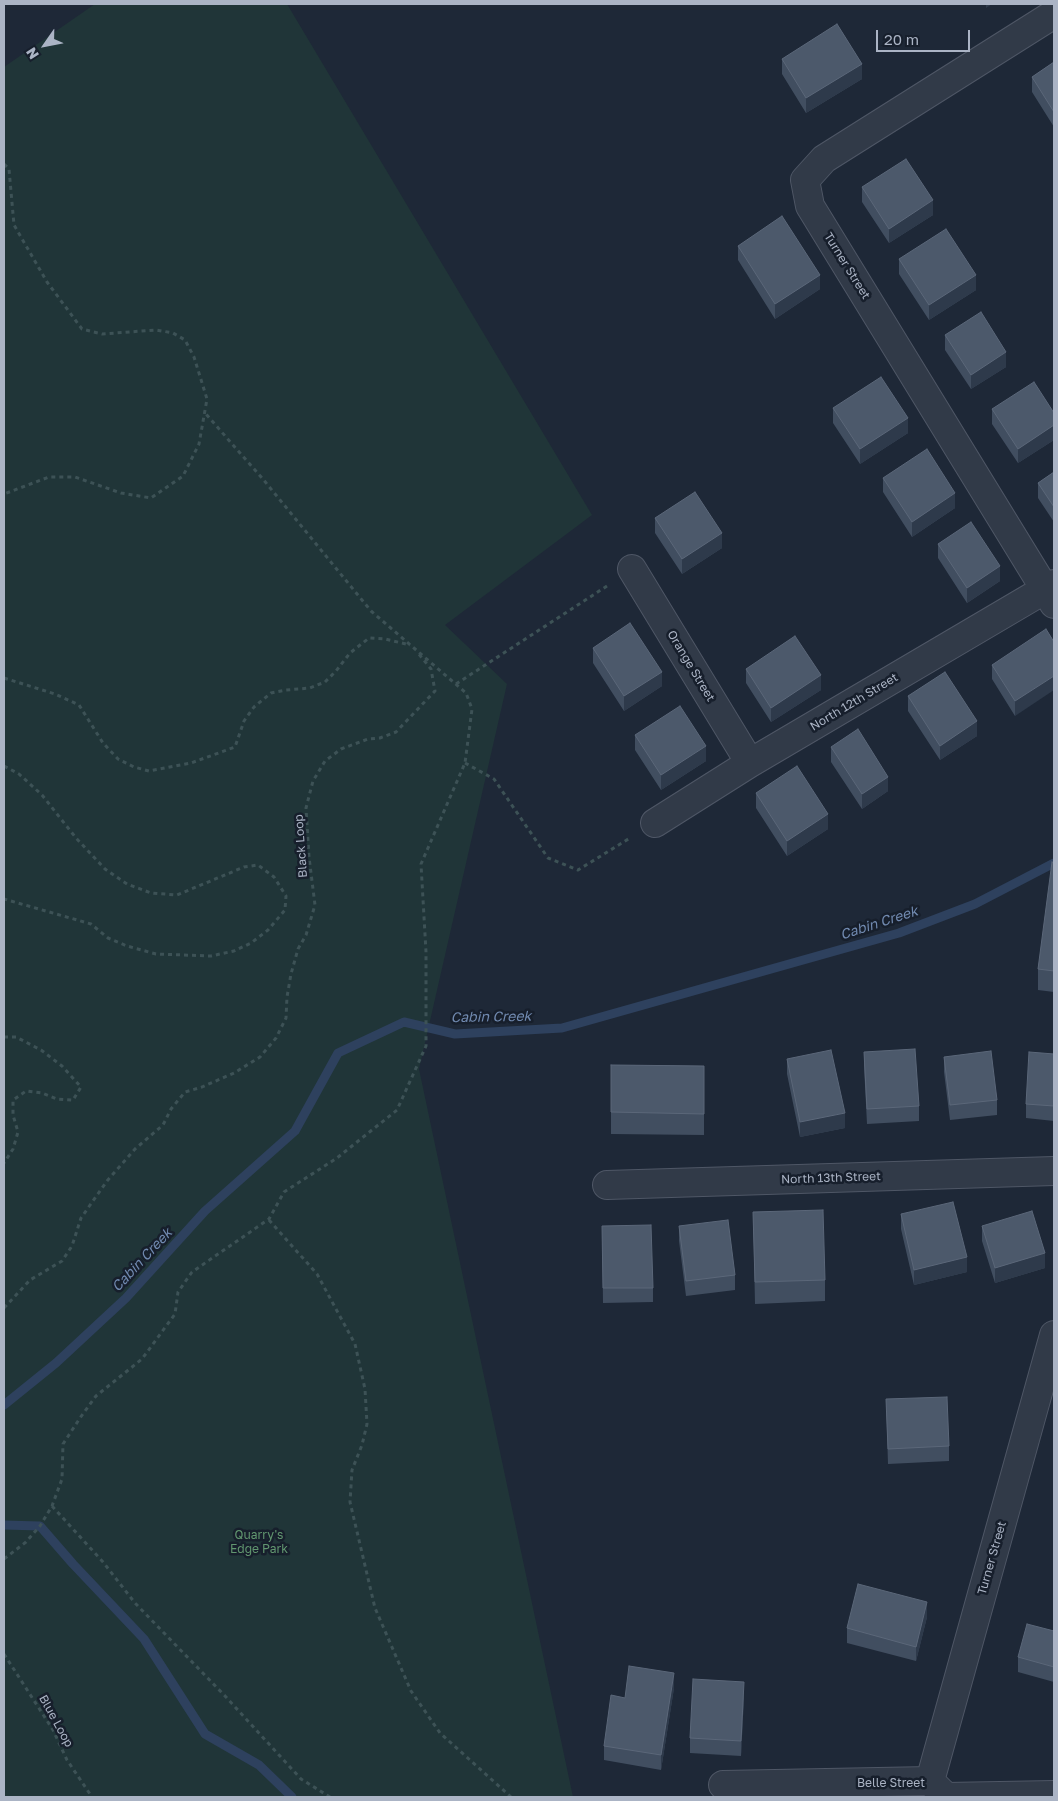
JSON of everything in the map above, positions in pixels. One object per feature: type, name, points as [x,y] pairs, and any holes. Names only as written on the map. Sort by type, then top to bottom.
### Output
[{"type":"street","name":"Turner Street","points":[[1051,592],[810,206],[805,180],[824,159],[1054,14]]},
{"type":"street","name":"Orange Street","points":[[632,569],[750,763]]},
{"type":"street","name":"North 12th Street","points":[[655,823],[750,763],[1051,592]]},
{"type":"street","name":"North 13th Street","points":[[607,1185],[1054,1171]]},
{"type":"street","name":"Turner Street","points":[[930,1782],[1054,1335]]},
{"type":"street","name":"Belle Street","points":[[723,1786],[930,1782],[946,1797],[1054,1795]]},
{"type":"path","points":[[4,164],[9,170],[14,225],[47,282],[82,329],[102,334],[156,330],[173,333],[185,340],[194,357],[207,399],[199,444],[183,476],[151,498],[121,493],[75,476],[48,477],[4,494]]},
{"type":"path","points":[[4,1559],[26,1542],[40,1526],[52,1506],[62,1479],[63,1444],[96,1396],[142,1359],[174,1314],[178,1292],[192,1272],[269,1219],[284,1192],[337,1158],[397,1110],[426,1046],[426,952],[422,864],[465,763],[472,709],[466,693],[371,611],[205,412]]},
{"type":"path","points":[[456,684],[632,569]]},
{"type":"path","points":[[4,678],[55,694],[79,705],[103,743],[118,759],[134,767],[150,771],[191,763],[235,747],[244,721],[254,707],[271,693],[310,688],[325,682],[350,653],[369,638],[385,638],[412,646]]},
{"type":"path","name":"Black Loop","points":[[4,1308],[30,1280],[62,1261],[72,1246],[81,1218],[107,1180],[135,1149],[163,1125],[171,1110],[185,1092],[234,1073],[260,1056],[276,1038],[286,1018],[291,974],[298,949],[306,935],[315,905],[309,857],[306,808],[312,781],[325,761],[341,749],[368,739],[380,738],[396,732],[435,691],[431,669],[412,646]]},
{"type":"path","points":[[465,763],[494,779],[548,858],[578,870],[655,823]]},
{"type":"path","name":"Black Loop","points":[[4,766],[19,774],[42,795],[76,838],[105,869],[127,884],[151,893],[177,895],[244,867],[258,865],[274,877],[286,896],[284,910],[268,930],[251,943],[234,951],[211,956],[156,954],[127,946],[108,938],[92,924],[4,898]]},
{"type":"path","points":[[4,1037],[16,1038],[41,1050],[62,1066],[81,1087],[73,1100],[57,1099],[42,1093],[26,1091],[13,1100],[13,1115],[18,1132],[13,1149],[4,1163]]},
{"type":"path","points":[[269,1219],[317,1274],[355,1344],[365,1389],[367,1424],[362,1445],[352,1470],[350,1502],[374,1608],[411,1690],[440,1733],[511,1797]]},
{"type":"path","points":[[52,1506],[103,1562],[135,1603],[225,1696],[301,1779],[330,1797]]},
{"type":"path","name":"Blue Loop","points":[[4,1654],[53,1730],[67,1760],[92,1797]]},
{"type":"green space","name":"Quarry's Edge Park","points":[[95,4],[287,4],[592,515],[445,625],[507,684],[419,1069],[573,1797],[4,1797],[4,67]]},
{"type":"building","points":[[837,24],[862,64],[806,98],[782,59]]},
{"type":"building","points":[[1054,62],[1054,112],[1032,77]]},
{"type":"building","points":[[906,159],[933,200],[889,229],[862,187]]},
{"type":"building","points":[[782,216],[820,275],[775,304],[738,246]]},
{"type":"building","points":[[946,229],[976,275],[929,305],[899,259]]},
{"type":"building","points":[[981,312],[1006,352],[971,375],[945,335]]},
{"type":"building","points":[[881,377],[908,418],[860,449],[833,408]]},
{"type":"building","points":[[1034,382],[1054,413],[1054,425],[1018,449],[992,409]]},
{"type":"building","points":[[927,449],[955,493],[912,522],[883,478]]},
{"type":"building","points":[[1054,472],[1054,507],[1038,483]]},
{"type":"building","points":[[695,492],[722,533],[682,559],[655,518]]},
{"type":"building","points":[[971,522],[1000,566],[967,588],[938,544]]},
{"type":"building","points":[[630,623],[662,672],[624,696],[593,648]]},
{"type":"building","points":[[1046,629],[1054,642],[1054,676],[1015,701],[992,665]]},
{"type":"building","points":[[795,636],[821,675],[771,708],[746,669]]},
{"type":"building","points":[[945,672],[977,721],[940,746],[908,696]]},
{"type":"building","points":[[680,706],[706,746],[661,775],[635,735]]},
{"type":"building","points":[[858,729],[888,777],[862,794],[831,747]]},
{"type":"building","points":[[797,766],[828,814],[787,841],[756,793]]},
{"type":"building","points":[[1052,862],[1054,863],[1054,971],[1038,969]]},
{"type":"building","points":[[915,1049],[919,1106],[867,1109],[864,1052]]},
{"type":"building","points":[[831,1050],[845,1113],[800,1122],[787,1059]]},
{"type":"building","points":[[991,1051],[997,1100],[950,1105],[944,1057]]},
{"type":"building","points":[[1029,1052],[1054,1054],[1054,1106],[1026,1104]]},
{"type":"building","points":[[611,1065],[704,1066],[704,1114],[611,1112]]},
{"type":"building","points":[[953,1202],[967,1257],[914,1270],[901,1214]]},
{"type":"building","points":[[823,1210],[825,1280],[755,1282],[753,1212]]},
{"type":"building","points":[[1032,1211],[1045,1253],[995,1268],[982,1226]]},
{"type":"building","points":[[728,1220],[735,1275],[686,1281],[679,1226]]},
{"type":"building","points":[[651,1225],[653,1288],[603,1288],[602,1226]]},
{"type":"building","points":[[947,1397],[949,1446],[888,1449],[886,1399]]},
{"type":"building","points":[[858,1584],[927,1602],[916,1647],[847,1628]]},
{"type":"building","points":[[1027,1624],[1054,1631],[1054,1667],[1018,1657]]},
{"type":"building","points":[[629,1666],[674,1673],[661,1755],[604,1746],[611,1695],[625,1698]]},
{"type":"building","points":[[693,1679],[744,1682],[741,1741],[690,1738]]},
{"type":"waterway","name":"Cabin Creek","points":[[4,1405],[56,1363],[126,1298],[205,1211],[295,1131],[338,1053],[404,1022],[455,1034],[562,1028],[899,933],[975,904],[1054,863]]},
{"type":"waterway","points":[[4,1525],[40,1526],[144,1639],[205,1734],[259,1765],[292,1797]]}]
